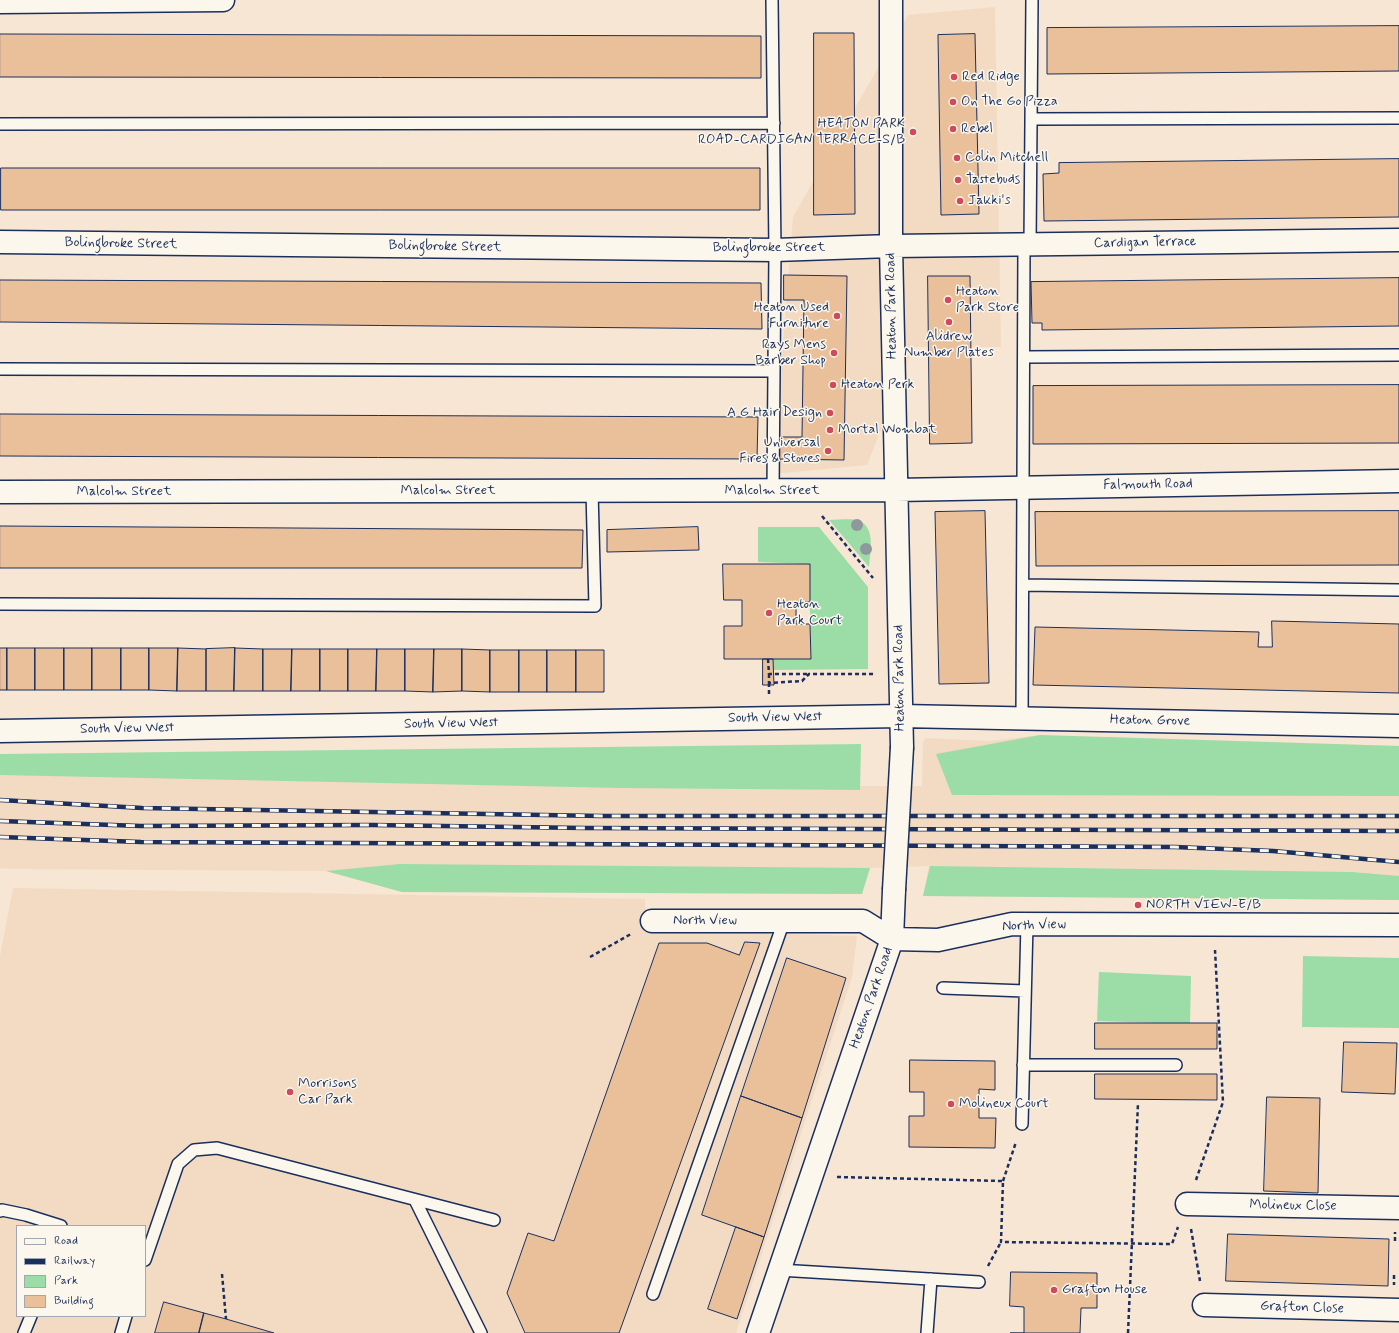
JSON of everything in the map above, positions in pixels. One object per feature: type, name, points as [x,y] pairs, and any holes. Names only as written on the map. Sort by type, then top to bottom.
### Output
[{"type":"street","points":[[0,2],[223,0]]},
{"type":"street","name":"Heaton Park Road","points":[[758,1333],[892,939],[902,747],[891,246],[891,0]]},
{"type":"street","name":"Cardigan Terrace","points":[[891,246],[1399,240]]},
{"type":"street","name":"Bolingbroke Street","points":[[0,242],[775,250],[891,246]]},
{"type":"street","name":"Falmouth Road","points":[[896,490],[1399,480]]},
{"type":"street","name":"Malcolm Street","points":[[0,492],[896,490]]},
{"type":"street","name":"Heaton Grove","points":[[901,716],[1399,726]]},
{"type":"street","name":"South View West","points":[[0,731],[901,716]]},
{"type":"street","name":"North View","points":[[652,921],[863,921],[892,939],[938,940],[1012,924],[1399,925]]},
{"type":"street","name":"Molineux Close","points":[[1187,1204],[1399,1208]]},
{"type":"street","name":"Grafton Close","points":[[1204,1305],[1399,1310]]},
{"type":"lane","points":[[772,0],[775,250],[773,490]]},
{"type":"lane","points":[[1022,719],[1024,357],[1032,119],[1032,0]]},
{"type":"lane","points":[[1032,119],[1399,118]]},
{"type":"lane","points":[[0,124],[774,123]]},
{"type":"lane","points":[[1024,357],[1399,355]]},
{"type":"lane","points":[[0,370],[774,370]]},
{"type":"lane","points":[[0,604],[595,606],[592,491]]},
{"type":"lane","points":[[1023,585],[1399,590]]},
{"type":"lane","points":[[653,1294],[784,921]]},
{"type":"lane","points":[[1022,1124],[1027,924]]},
{"type":"lane","points":[[943,988],[1025,991]]},
{"type":"lane","points":[[1023,1065],[1176,1065]]},
{"type":"lane","points":[[146,1255],[178,1164],[194,1150],[217,1148],[494,1220]]},
{"type":"lane","points":[[415,1200],[481,1333]]},
{"type":"lane","points":[[0,1212],[2,1210],[26,1215],[58,1225]]},
{"type":"lane","points":[[780,1270],[979,1282]]},
{"type":"lane","points":[[927,1333],[931,1279]]},
{"type":"lane","points":[[24,1333],[31,1317]]},
{"type":"lane","points":[[121,1333],[126,1317]]},
{"type":"path","points":[[801,490],[874,579]]},
{"type":"path","points":[[768,659],[768,691]]},
{"type":"path","points":[[768,674],[900,674]]},
{"type":"path","points":[[769,683],[802,681],[809,674]]},
{"type":"path","points":[[590,957],[652,921]]},
{"type":"path","points":[[1001,1242],[1172,1244],[1223,1102],[1214,924]]},
{"type":"path","points":[[1128,1333],[1138,1103]]},
{"type":"path","points":[[979,1282],[1001,1242],[1003,1181],[1022,1124]]},
{"type":"path","points":[[812,1176],[1003,1181]]},
{"type":"path","points":[[1187,1204],[1204,1305]]},
{"type":"path","points":[[222,1274],[226,1319]]},
{"type":"shaded area","points":[[995,7],[1001,347],[914,347],[867,465],[773,474],[793,217],[908,15]]},
{"type":"shaded area","points":[[1040,735],[1399,746],[1399,900],[923,896],[929,866],[870,868],[862,894],[402,892],[326,871],[0,868],[0,766],[922,786],[923,741],[926,738],[990,741]]},
{"type":"shaded area","name":"Morrisons Car Park","points":[[13,888],[645,899],[646,930],[857,936],[852,977],[736,1333],[0,1333],[0,956]]},
{"type":"green space","points":[[829,520],[854,520],[860,521],[865,525],[871,542],[869,567]]},
{"type":"green space","points":[[758,527],[819,527],[868,587],[868,669],[773,670],[773,659],[811,659],[809,564],[758,562]]},
{"type":"green space","points":[[1040,735],[1399,746],[1399,796],[952,795],[936,754]]},
{"type":"green space","points":[[861,744],[860,790],[620,788],[0,775],[0,754]]},
{"type":"green space","points":[[400,864],[870,868],[862,894],[402,892],[326,871]]},
{"type":"green space","points":[[930,866],[1352,872],[1399,876],[1399,900],[923,896]]},
{"type":"green space","points":[[1303,956],[1399,958],[1399,1028],[1302,1027]]},
{"type":"green space","points":[[1099,972],[1191,976],[1190,1024],[1097,1021]]},
{"type":"building","points":[[1399,26],[1399,71],[1047,74],[1047,28]]},
{"type":"building","points":[[814,33],[854,33],[855,214],[814,215]]},
{"type":"building","points":[[0,34],[761,36],[761,78],[0,77]]},
{"type":"building","points":[[975,34],[979,214],[941,215],[938,35]]},
{"type":"building","points":[[1399,159],[1399,217],[1044,221],[1043,174],[1059,173],[1059,163]]},
{"type":"building","points":[[1,168],[760,168],[760,210],[1,210]]},
{"type":"building","points":[[784,275],[847,276],[844,460],[778,459],[778,437],[802,437],[804,300],[784,300]]},
{"type":"building","points":[[928,276],[970,276],[972,443],[930,444]]},
{"type":"building","points":[[1399,278],[1399,326],[1042,330],[1042,323],[1032,323],[1031,282]]},
{"type":"building","points":[[0,280],[761,283],[762,329],[0,322]]},
{"type":"building","points":[[1399,385],[1399,443],[1033,444],[1033,386]]},
{"type":"building","points":[[0,414],[758,417],[757,459],[0,456]]},
{"type":"building","points":[[985,511],[989,683],[939,684],[935,512]]},
{"type":"building","points":[[1399,511],[1399,565],[1036,566],[1035,512]]},
{"type":"building","points":[[0,526],[583,530],[582,568],[0,568]]},
{"type":"building","points":[[698,527],[699,550],[607,552],[607,530]]},
{"type":"building","name":"Heaton Park Court","points":[[723,564],[810,564],[810,602],[796,602],[796,624],[810,624],[811,659],[724,659],[724,626],[742,626],[742,600],[724,600]]},
{"type":"building","points":[[1272,621],[1399,624],[1399,693],[1033,685],[1035,627],[1259,632],[1258,647],[1272,647]]},
{"type":"building","points":[[0,648],[7,648],[7,690],[0,690]]},
{"type":"building","points":[[7,648],[35,648],[35,690],[7,690]]},
{"type":"building","points":[[35,648],[64,648],[64,690],[35,690]]},
{"type":"building","points":[[64,648],[92,648],[92,690],[64,690]]},
{"type":"building","points":[[92,648],[121,648],[121,690],[92,690]]},
{"type":"building","points":[[121,648],[149,648],[149,690],[121,690]]},
{"type":"building","points":[[149,648],[178,648],[177,691],[149,690]]},
{"type":"building","points":[[178,648],[206,649],[206,691],[177,691]]},
{"type":"building","points":[[235,648],[263,649],[263,691],[234,691]]},
{"type":"building","points":[[235,648],[234,691],[206,691],[206,649]]},
{"type":"building","points":[[263,649],[292,649],[291,691],[263,691]]},
{"type":"building","points":[[292,649],[320,649],[320,691],[291,691]]},
{"type":"building","points":[[320,649],[348,649],[348,691],[320,691]]},
{"type":"building","points":[[348,649],[377,649],[376,691],[348,691]]},
{"type":"building","points":[[377,649],[405,649],[405,691],[376,691]]},
{"type":"building","points":[[405,649],[434,649],[433,692],[405,691]]},
{"type":"building","points":[[434,649],[462,649],[462,691],[433,692]]},
{"type":"building","points":[[462,649],[490,650],[490,692],[462,691]]},
{"type":"building","points":[[490,650],[519,650],[519,692],[490,692]]},
{"type":"building","points":[[519,650],[547,650],[547,692],[519,692]]},
{"type":"building","points":[[547,650],[576,650],[576,692],[547,692]]},
{"type":"building","points":[[576,650],[604,650],[604,692],[576,692]]},
{"type":"building","points":[[763,659],[773,659],[774,685],[763,685]]},
{"type":"building","points":[[745,942],[760,943],[619,1333],[525,1333],[507,1293],[528,1233],[554,1241],[659,943],[707,943],[739,955]]},
{"type":"building","points":[[787,958],[846,978],[802,1118],[741,1096]]},
{"type":"building","points":[[1095,1023],[1217,1023],[1217,1049],[1095,1049]]},
{"type":"building","points":[[1344,1042],[1397,1043],[1395,1094],[1342,1092]]},
{"type":"building","name":"Molineux Court","points":[[910,1060],[995,1061],[995,1090],[979,1089],[979,1118],[996,1118],[995,1148],[909,1147],[909,1116],[924,1116],[924,1092],[910,1092]]},
{"type":"building","points":[[1095,1074],[1217,1074],[1217,1100],[1095,1099]]},
{"type":"building","points":[[741,1096],[802,1118],[764,1237],[702,1215]]},
{"type":"building","points":[[1267,1097],[1320,1098],[1318,1193],[1264,1191]]},
{"type":"building","points":[[736,1227],[764,1237],[737,1319],[708,1309]]},
{"type":"building","points":[[1228,1234],[1389,1239],[1388,1286],[1226,1281]]},
{"type":"building","name":"Grafton House","points":[[1011,1272],[1097,1273],[1097,1308],[1081,1308],[1080,1333],[1024,1333],[1024,1307],[1010,1306]]},
{"type":"building","points":[[164,1302],[204,1313],[199,1333],[155,1333]]},
{"type":"building","points":[[204,1313],[226,1319],[274,1333],[199,1333]]},
{"type":"railway","points":[[0,800],[142,808],[601,816],[1399,816]]},
{"type":"railway","points":[[0,821],[141,826],[372,825],[584,828],[1399,831]]},
{"type":"railway","points":[[0,837],[141,842],[1175,847],[1273,851],[1399,862]]},
{"type":"place","name":"Red Ridge","points":[[954,77]]},
{"type":"place","name":"On The Go Pizza","points":[[953,102]]},
{"type":"place","name":"Rebel","points":[[953,129]]},
{"type":"place","name":"HEATON PARK ROAD-CARDIGAN TERRACE-S/B","points":[[913,132]]},
{"type":"place","name":"Colin Mitchell","points":[[957,158]]},
{"type":"place","name":"Tastebuds","points":[[958,180]]},
{"type":"place","name":"Jakki's","points":[[960,201]]},
{"type":"place","name":"Heaton Park Store","points":[[948,300]]},
{"type":"place","name":"Heaton Used Furniture","points":[[837,316]]},
{"type":"place","name":"Alidrew Number Plates","points":[[949,322]]},
{"type":"place","name":"Rays Mens Barber Shop","points":[[834,353]]},
{"type":"place","name":"Heaton Perk","points":[[833,385]]},
{"type":"place","name":"A G Hair Design","points":[[830,413]]},
{"type":"place","name":"Mortal Wombat","points":[[830,430]]},
{"type":"place","name":"Universal Fires & Stoves","points":[[828,451]]},
{"type":"place","name":"Heaton Park Court","points":[[769,613]]},
{"type":"place","name":"NORTH VIEW-E/B","points":[[1138,905]]},
{"type":"place","name":"Morrisons Car Park","points":[[290,1092]]},
{"type":"place","name":"Molineux Court","points":[[951,1104]]},
{"type":"place","name":"Grafton House","points":[[1054,1290]]}]
